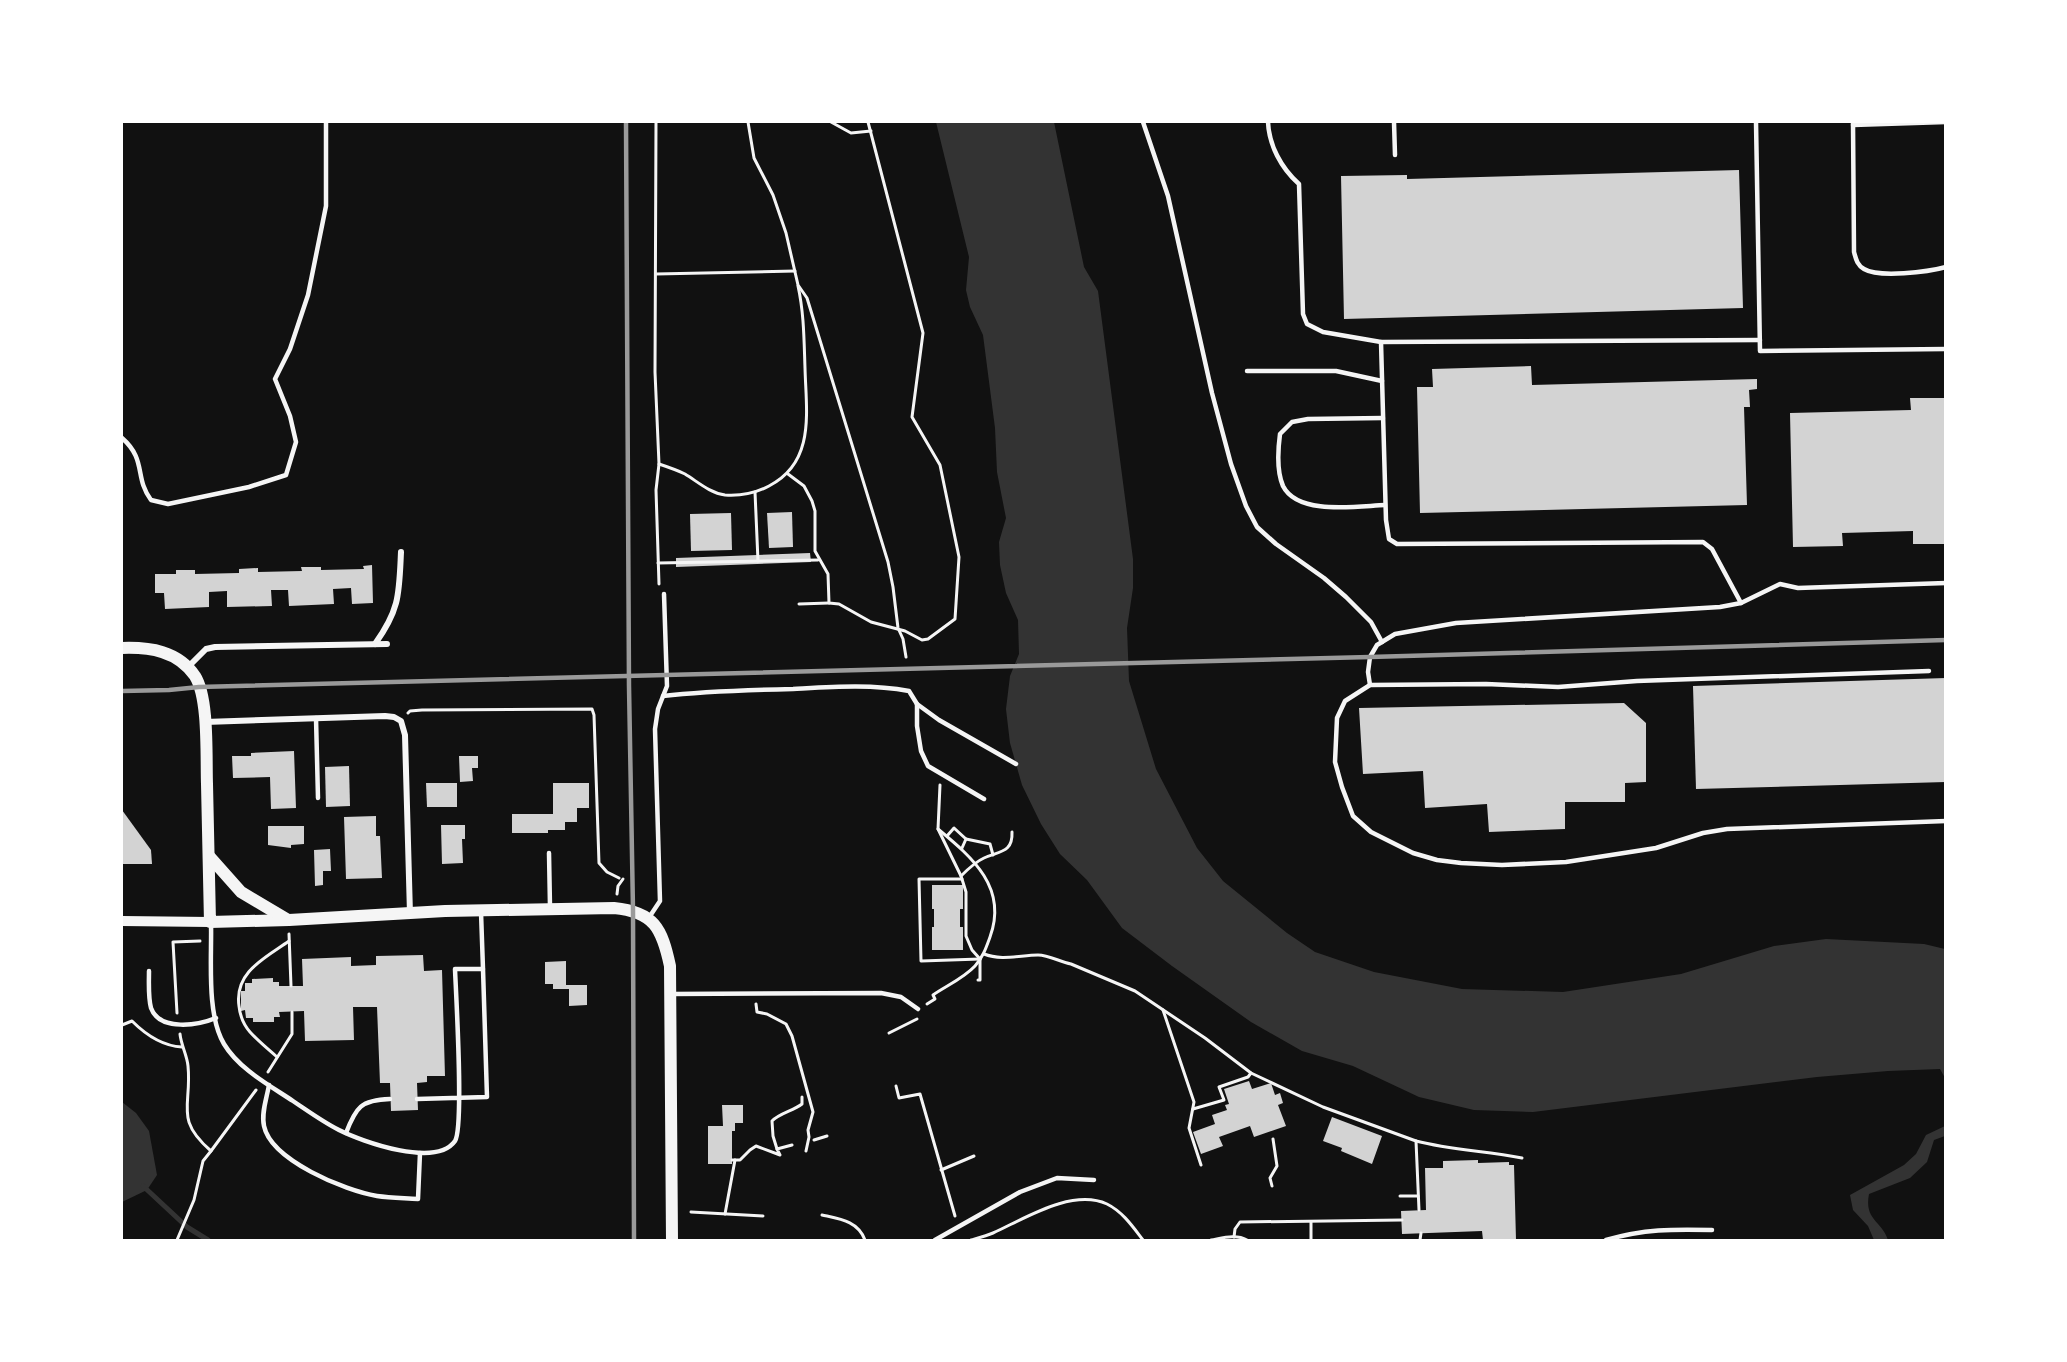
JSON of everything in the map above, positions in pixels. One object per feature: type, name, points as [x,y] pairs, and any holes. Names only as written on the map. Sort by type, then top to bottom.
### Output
[{"type":"main road","points":[[122,648],[160,651],[173,656],[188,667],[197,679],[205,722],[210,922],[614,908],[633,910],[648,919],[658,929],[670,966],[672,1240]]},
{"type":"main road","points":[[209,856],[241,892],[289,920]]},
{"type":"street","points":[[375,645],[391,622],[398,599],[401,552]]},
{"type":"street","points":[[188,667],[206,649],[215,646],[387,645]]},
{"type":"street","points":[[205,722],[385,716],[401,721],[405,735],[410,914]]},
{"type":"street","points":[[122,918],[210,922]]},
{"type":"lane","points":[[122,438],[132,448],[140,466],[143,489],[151,500],[168,504],[249,487],[286,475],[296,442],[290,416],[275,379],[290,349],[308,295],[324,217],[326,122]]},
{"type":"lane","points":[[1143,122],[1168,196],[1218,413],[1231,464],[1246,506],[1257,527],[1346,597],[1371,622],[1382,642]]},
{"type":"lane","points":[[1268,122],[1269,139],[1290,176],[1299,184],[1303,314],[1307,324],[1323,332],[1380,342],[1760,340]]},
{"type":"lane","points":[[1394,122],[1395,155]]},
{"type":"lane","points":[[1756,122],[1760,351],[1946,350]]},
{"type":"lane","points":[[1946,122],[1853,123],[1854,252],[1858,263],[1866,270],[1880,273],[1936,270],[1946,267]]},
{"type":"lane","points":[[1380,342],[1385,505],[1389,538],[1397,544],[1703,542],[1712,549],[1741,603]]},
{"type":"lane","points":[[1247,371],[1336,371],[1382,381]]},
{"type":"lane","points":[[1383,418],[1308,419],[1292,422],[1280,434],[1278,454],[1284,486],[1296,501],[1322,507],[1385,505]]},
{"type":"lane","points":[[1370,685],[1368,672],[1370,657],[1377,645],[1395,634],[1456,623],[1720,607],[1741,603],[1780,584],[1798,588],[1946,583]]},
{"type":"lane","points":[[648,919],[660,901],[655,729],[658,709],[667,686],[664,594]]},
{"type":"lane","points":[[1929,671],[1637,681],[1558,687],[1485,684],[1370,685],[1345,702],[1337,718],[1335,762],[1353,816],[1371,832],[1413,854],[1437,860],[1502,865],[1566,862],[1656,848],[1727,828],[1946,821]]},
{"type":"lane","points":[[663,696],[723,691],[822,688],[891,688],[909,691],[917,704],[939,720],[1016,764]]},
{"type":"lane","points":[[917,704],[917,726],[921,751],[928,766],[984,799]]},
{"type":"lane","points":[[316,718],[318,798]]},
{"type":"lane","points":[[549,853],[550,909]]},
{"type":"lane","points":[[417,1099],[487,1097],[481,911]]},
{"type":"lane","points":[[210,922],[212,1005],[222,1040],[228,1050],[245,1068],[269,1085],[346,1133],[375,1144],[420,1153],[434,1154],[445,1150],[454,1143],[458,1135],[455,969],[483,969]]},
{"type":"lane","points":[[149,971],[152,1011],[156,1016],[167,1022],[178,1024],[195,1024],[216,1018]]},
{"type":"lane","points":[[671,994],[880,993],[901,997],[918,1009]]},
{"type":"lane","points":[[269,1085],[263,1116],[264,1126],[273,1145],[303,1167],[332,1182],[375,1196],[418,1199],[420,1153]]},
{"type":"lane","points":[[346,1133],[358,1107],[367,1102],[390,1100]]},
{"type":"lane","points":[[935,1240],[1020,1192],[1057,1178],[1094,1180]]},
{"type":"lane","points":[[1606,1240],[1632,1232],[1673,1229],[1712,1230]]},
{"type":"path","points":[[656,122],[655,372],[659,464],[656,490],[658,583],[664,594]]},
{"type":"path","points":[[659,464],[684,474],[709,490],[723,495],[740,495],[755,492],[778,482],[788,474],[806,436],[803,307],[786,233],[773,195],[754,158],[748,122]]},
{"type":"path","points":[[831,122],[851,133],[871,131]]},
{"type":"path","points":[[798,604],[839,604],[871,622],[898,628],[922,640],[928,639],[955,619],[959,557],[940,465],[912,417],[923,333],[868,122]]},
{"type":"path","points":[[656,274],[795,271]]},
{"type":"path","points":[[798,285],[807,298],[880,531],[893,587],[898,628],[903,639],[906,657]]},
{"type":"path","points":[[788,474],[804,486],[812,501],[815,511],[815,551],[828,574],[829,603]]},
{"type":"path","points":[[755,492],[758,561]]},
{"type":"path","points":[[658,563],[819,560]]},
{"type":"path","points":[[401,721],[410,711],[422,710],[592,710],[599,863],[607,872],[619,878]]},
{"type":"path","points":[[939,774],[938,829],[966,892],[966,936],[972,950],[980,959],[980,980],[978,980]]},
{"type":"path","points":[[947,836],[954,828],[966,839],[990,844],[993,855]]},
{"type":"path","points":[[918,1009],[935,999],[933,995],[973,968],[984,954],[995,924],[995,905],[988,880],[962,849],[938,829]]},
{"type":"path","points":[[980,959],[921,961],[919,879],[961,877],[975,863],[1007,849],[1013,841],[1012,832]]},
{"type":"path","points":[[962,849],[966,839]]},
{"type":"path","points":[[289,920],[291,986]]},
{"type":"path","points":[[177,1240],[194,1200],[202,1161],[211,1151],[196,1139],[188,1120],[186,1107],[188,1066],[178,1024],[173,942],[211,941]]},
{"type":"path","points":[[277,1057],[249,1031],[242,1019],[238,990],[241,980],[254,967],[289,941]]},
{"type":"path","points":[[984,954],[995,957],[1041,954],[1071,964],[1136,992],[1205,1038],[1251,1073],[1323,1107],[1416,1141],[1454,1150],[1522,1158]]},
{"type":"path","points":[[1163,1010],[1194,1102],[1189,1128],[1201,1165]]},
{"type":"path","points":[[757,1012],[767,1014],[786,1024],[792,1036],[813,1112],[806,1150]]},
{"type":"path","points":[[889,1033],[923,1016]]},
{"type":"path","points":[[122,1025],[132,1021],[164,1044],[182,1047]]},
{"type":"path","points":[[1193,1109],[1224,1100],[1220,1087],[1248,1077],[1251,1073]]},
{"type":"path","points":[[896,1086],[899,1098],[920,1094],[959,1227]]},
{"type":"path","points":[[725,1214],[734,1160],[740,1160],[756,1146],[780,1155],[773,1136],[772,1121],[796,1109],[802,1104],[802,1097]]},
{"type":"path","points":[[814,1140],[827,1136]]},
{"type":"path","points":[[1272,1186],[1270,1178],[1277,1166],[1274,1139]]},
{"type":"path","points":[[1416,1141],[1419,1210]]},
{"type":"path","points":[[777,1149],[792,1145]]},
{"type":"path","points":[[941,1170],[974,1156]]},
{"type":"path","points":[[1400,1196],[1418,1196]]},
{"type":"path","points":[[971,1240],[990,1234],[1044,1209],[1068,1202],[1090,1200],[1108,1204],[1115,1209],[1132,1225],[1143,1240]]},
{"type":"path","points":[[691,1212],[763,1216]]},
{"type":"path","points":[[822,1215],[846,1220],[858,1227],[865,1240]]},
{"type":"path","points":[[1234,1237],[1234,1229],[1240,1222],[1402,1220]]},
{"type":"path","points":[[1311,1222],[1311,1240]]},
{"type":"path","points":[[1420,1240],[1421,1233]]},
{"type":"path","points":[[1211,1240],[1234,1237],[1247,1240]]},
{"type":"shaded area","points":[[936,122],[1054,122],[1084,267],[1098,291],[1133,559],[1133,588],[1127,628],[1129,681],[1156,769],[1197,848],[1223,881],[1287,933],[1315,952],[1374,972],[1462,989],[1563,992],[1681,974],[1774,946],[1826,939],[1924,944],[1945,949],[1945,1078],[1940,1069],[1888,1071],[1817,1077],[1533,1112],[1474,1110],[1419,1097],[1353,1066],[1302,1051],[1251,1022],[1122,928],[1087,880],[1060,854],[1041,824],[1022,785],[1010,743],[1006,709],[1010,676],[1019,654],[1018,620],[1006,593],[1000,565],[999,542],[1006,518],[997,472],[995,428],[983,335],[970,307],[966,290],[969,257]]},
{"type":"shaded area","points":[[122,1102],[136,1113],[149,1131],[157,1175],[147,1190],[122,1202]]},
{"type":"shaded area","points":[[1945,1126],[1945,1136],[1934,1140],[1927,1162],[1910,1178],[1869,1194],[1868,1203],[1871,1215],[1888,1240],[1874,1240],[1868,1226],[1853,1210],[1850,1195],[1904,1165],[1916,1154],[1926,1135]]},
{"type":"building","points":[[1739,170],[1743,308],[1344,319],[1341,176],[1407,175],[1407,179]]},
{"type":"building","points":[[1531,366],[1532,385],[1757,379],[1757,389],[1749,390],[1750,407],[1744,407],[1747,505],[1420,513],[1417,387],[1433,387],[1432,369]]},
{"type":"building","points":[[1910,398],[1946,398],[1946,544],[1913,544],[1913,531],[1842,533],[1843,546],[1793,547],[1790,413],[1911,410]]},
{"type":"building","points":[[792,512],[793,547],[769,548],[767,513]]},
{"type":"building","points":[[731,513],[732,550],[691,551],[690,514]]},
{"type":"building","points":[[810,553],[811,562],[676,567],[676,558]]},
{"type":"building","points":[[372,565],[373,603],[352,604],[351,588],[333,589],[334,604],[289,606],[288,590],[271,590],[272,606],[227,607],[227,591],[209,592],[209,607],[165,609],[164,593],[155,593],[155,574],[176,574],[176,570],[195,570],[195,574],[239,573],[239,569],[258,568],[258,572],[302,571],[301,567],[321,567],[321,570],[364,569],[363,566]]},
{"type":"building","points":[[1946,678],[1946,782],[1696,789],[1693,686]]},
{"type":"building","points":[[1624,703],[1646,723],[1646,782],[1625,783],[1625,802],[1565,802],[1565,829],[1489,832],[1487,804],[1425,808],[1423,771],[1363,774],[1359,708]]},
{"type":"building","points":[[294,751],[296,808],[271,809],[270,777],[233,778],[232,756]]},
{"type":"building","points":[[459,756],[478,756],[478,768],[472,768],[473,781],[460,782]]},
{"type":"building","points":[[349,766],[350,806],[326,807],[325,767]]},
{"type":"building","points":[[426,783],[457,783],[457,807],[427,807]]},
{"type":"building","points":[[553,783],[589,783],[589,808],[577,808],[577,822],[565,822],[565,830],[548,830],[548,833],[512,833],[512,814],[553,814]]},
{"type":"building","points":[[122,810],[151,850],[152,864],[122,864]]},
{"type":"building","points":[[376,816],[376,836],[380,836],[382,878],[346,879],[344,817]]},
{"type":"building","points":[[441,825],[465,825],[465,839],[462,839],[463,863],[442,864]]},
{"type":"building","points":[[268,826],[304,826],[304,844],[291,845],[291,848],[268,845]]},
{"type":"building","points":[[330,849],[331,871],[323,871],[323,885],[315,886],[314,850]]},
{"type":"building","points":[[932,885],[963,885],[960,927],[963,927],[963,950],[932,950],[934,909],[932,909]]},
{"type":"building","points":[[423,955],[424,971],[442,970],[445,1076],[427,1076],[427,1082],[417,1083],[418,1110],[391,1111],[390,1083],[380,1083],[377,1007],[353,1007],[354,1040],[305,1041],[304,1011],[279,1012],[280,1017],[274,1017],[274,1022],[253,1022],[253,1018],[246,1018],[245,1010],[241,1011],[241,991],[245,991],[245,983],[252,983],[252,979],[273,978],[273,982],[279,982],[279,986],[303,986],[302,959],[351,957],[351,966],[376,965],[376,956]]},
{"type":"building","points":[[566,961],[566,985],[587,985],[587,1005],[569,1006],[569,989],[553,989],[553,984],[545,984],[545,962]]},
{"type":"building","points":[[1249,1081],[1252,1089],[1271,1083],[1275,1095],[1280,1093],[1283,1103],[1278,1105],[1286,1126],[1254,1137],[1250,1126],[1219,1137],[1223,1146],[1201,1154],[1193,1132],[1215,1124],[1212,1115],[1227,1110],[1225,1105],[1229,1104],[1224,1089]]},
{"type":"building","points":[[722,1105],[743,1105],[743,1123],[735,1123],[735,1131],[732,1131],[732,1164],[708,1164],[708,1126],[723,1126]]},
{"type":"building","points":[[1332,1117],[1382,1136],[1372,1164],[1323,1141]]},
{"type":"building","points":[[1478,1160],[1478,1163],[1509,1162],[1509,1165],[1514,1165],[1516,1240],[1483,1240],[1482,1231],[1402,1234],[1401,1211],[1426,1210],[1425,1168],[1443,1168],[1443,1161]]},
{"type":"waterway","points":[[143,1186],[187,1227],[208,1240]]},
{"type":"railway","points":[[626,122],[634,1240]]},
{"type":"railway","points":[[122,691],[199,687],[1946,640]]}]
